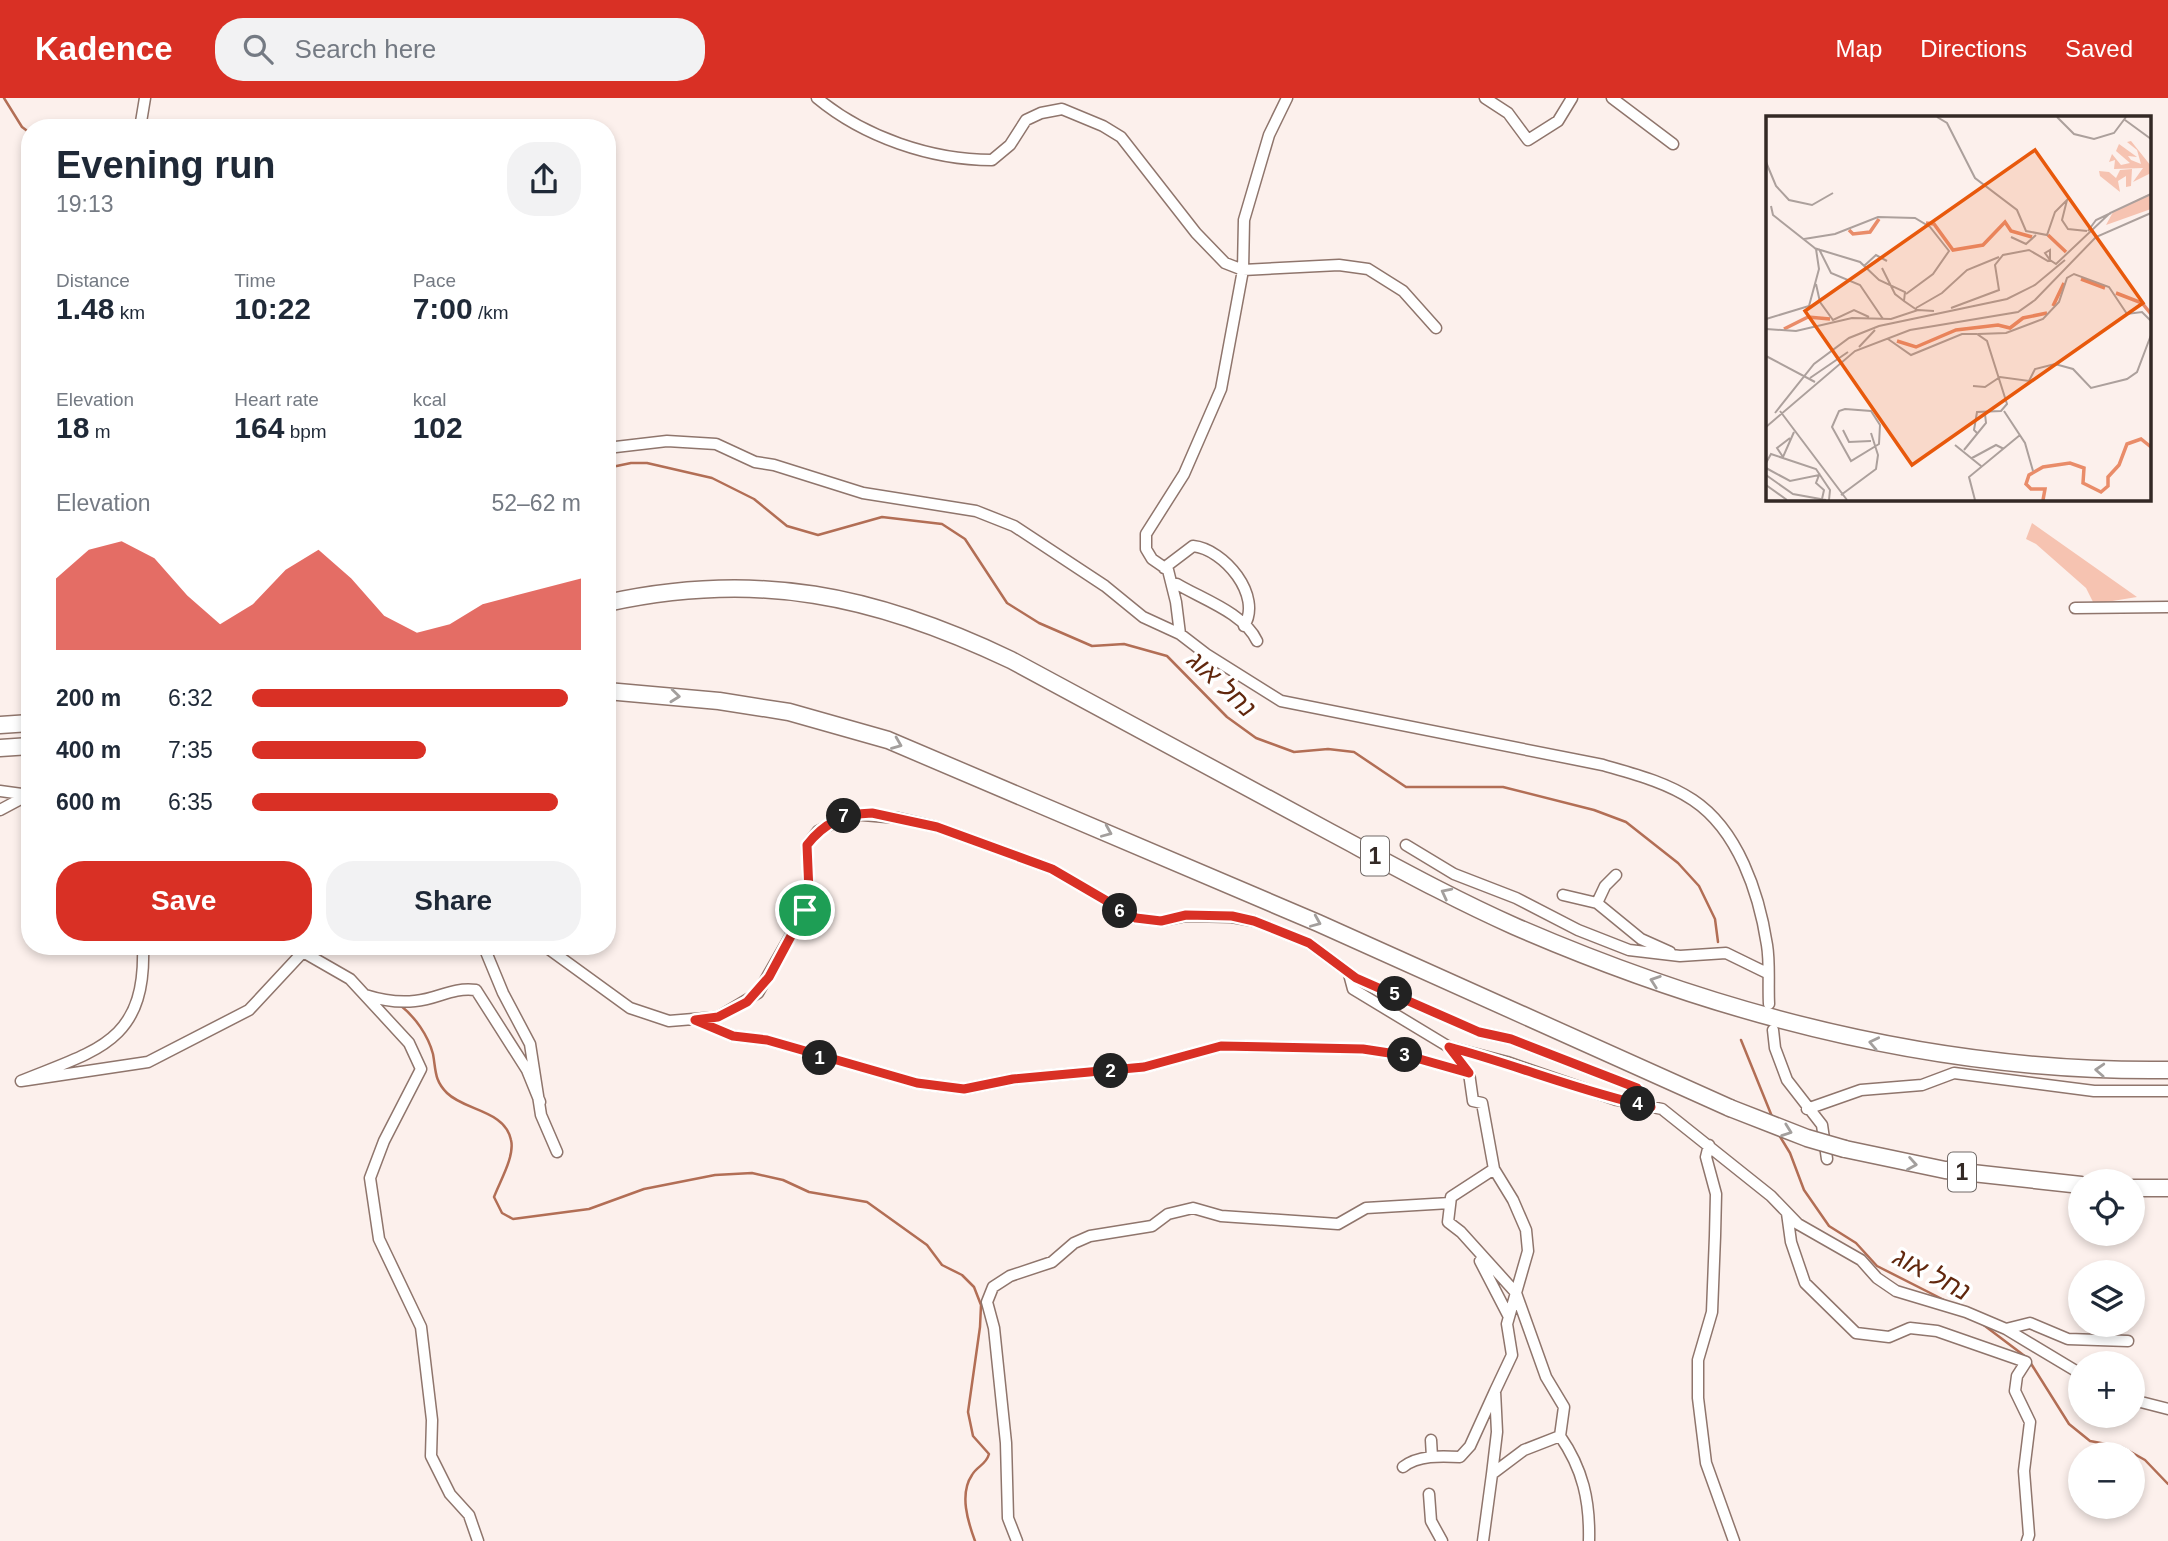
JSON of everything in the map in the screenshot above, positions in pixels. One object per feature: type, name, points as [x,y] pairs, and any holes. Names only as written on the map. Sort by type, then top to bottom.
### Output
[{"type":"highway","name":"1","points":[[616,601],[667,592],[757,589],[826,596],[892,610],[934,625],[1011,660],[1460,900],[1631,973],[1776,1018],[1914,1051],[2032,1067],[2168,1070]]},
{"type":"highway","name":"1","points":[[616,692],[719,701],[789,712],[888,740],[1318,923],[1730,1108],[1807,1138],[1845,1149],[1945,1170],[2068,1184]]},
{"type":"highway","points":[[0,725],[21,724]]},
{"type":"highway","points":[[0,748],[21,747]]},
{"type":"highway","points":[[2145,1188],[2168,1188]]},
{"type":"street","points":[[142,119],[145,98]]},
{"type":"street","points":[[817,98],[896,144],[974,160],[992,160],[1010,145],[1026,120],[1041,113],[1062,109],[1103,126],[1121,138],[1212,251],[1225,263],[1242,270],[1339,265],[1368,269],[1404,291],[1436,328]]},
{"type":"street","points":[[1180,634],[1172,585],[1164,568],[1152,559],[1146,549],[1146,534],[1184,474],[1221,389],[1242,270],[1244,220],[1269,135],[1287,98]]},
{"type":"street","points":[[1485,98],[1508,113],[1528,140],[1558,121],[1572,98]]},
{"type":"street","points":[[1612,98],[1673,144]]},
{"type":"street","points":[[616,447],[667,440],[716,444],[755,462],[774,465],[863,493],[976,511],[1014,526],[1105,586],[1143,617],[1180,634],[1206,654],[1281,701],[1603,765],[1653,780],[1692,800],[1713,816],[1728,838],[1757,895],[1768,948],[1769,1004]]},
{"type":"street","points":[[1164,568],[1193,546],[1214,552],[1241,583],[1249,608],[1249,618],[1244,626]]},
{"type":"street","points":[[1172,585],[1177,584],[1223,610],[1244,626],[1257,641]]},
{"type":"street","points":[[2075,608],[2168,607]]},
{"type":"street","points":[[0,791],[21,794]]},
{"type":"street","points":[[0,810],[21,799]]},
{"type":"street","points":[[557,955],[630,1008],[669,1021],[695,1020],[729,1012],[758,993],[805,910],[809,892],[807,845],[818,831],[851,814],[872,813],[937,827],[1052,869],[1136,918],[1161,921],[1186,915],[1232,916],[1254,921],[1309,943],[1349,974],[1479,1032],[1511,1039],[1637,1088],[1651,1107]]},
{"type":"street","points":[[1406,845],[1454,874],[1516,898],[1578,930],[1629,950],[1680,956],[1726,953],[1767,973]]},
{"type":"street","points":[[1597,903],[1605,886],[1616,876]]},
{"type":"street","points":[[1563,895],[1597,903],[1642,939],[1680,956]]},
{"type":"street","points":[[143,955],[144,981],[130,1021],[99,1049],[21,1081],[148,1062],[249,1010],[300,955]]},
{"type":"street","points":[[308,955],[350,979],[409,1043],[422,1069],[384,1141],[370,1178],[379,1239],[421,1327],[432,1420],[431,1456],[450,1494],[469,1515],[478,1541]]},
{"type":"street","points":[[487,955],[503,993],[530,1044],[541,1115],[556,1152]]},
{"type":"street","points":[[1349,974],[1353,989],[1449,1047],[1507,1062],[1617,1100],[1662,1109],[1709,1145],[1798,1224],[1861,1260],[1877,1278],[1896,1291],[1966,1311],[2006,1329],[2068,1366]]},
{"type":"street","points":[[364,995],[386,1001],[417,1001],[458,988],[477,990],[527,1070],[540,1102]]},
{"type":"street","points":[[695,1020],[733,1036],[767,1040],[917,1083],[964,1089],[1013,1079],[1144,1067],[1221,1046],[1363,1049],[1409,1056],[1469,1073]]},
{"type":"street","points":[[1773,1030],[1775,1048],[1787,1080],[1822,1125],[1827,1158]]},
{"type":"street","points":[[1403,1467],[1410,1462],[1432,1457],[1460,1457],[1470,1446],[1512,1355],[1509,1317],[1528,1251],[1526,1230],[1513,1200],[1494,1169],[1482,1103],[1472,1101],[1469,1073],[1449,1047]]},
{"type":"street","points":[[1808,1109],[1861,1090],[1922,1085],[1954,1073],[2094,1091],[2168,1091]]},
{"type":"street","points":[[1709,1145],[1706,1157],[1716,1194],[1712,1312],[1698,1360],[1698,1398],[1706,1463],[1734,1541]]},
{"type":"street","points":[[1494,1169],[1451,1197],[1448,1222],[1516,1293],[1546,1377],[1564,1407],[1560,1436],[1578,1461],[1590,1513],[1589,1541]]},
{"type":"street","points":[[1017,1541],[1008,1518],[1006,1443],[993,1328],[987,1303],[993,1287],[1010,1276],[1052,1262],[1074,1243],[1090,1236],[1152,1226],[1168,1214],[1193,1209],[1221,1216],[1338,1224],[1366,1208],[1450,1203]]},
{"type":"street","points":[[1787,1213],[1791,1242],[1805,1283],[1856,1333],[1889,1337],[1910,1328],[1937,1331],[2026,1362],[2017,1376],[2015,1391],[2030,1422],[2024,1471],[2029,1535],[2027,1541]]},
{"type":"street","points":[[1475,1249],[1509,1317]]},
{"type":"street","points":[[2006,1329],[2030,1323],[2068,1339],[2128,1342]]},
{"type":"street","points":[[1483,1541],[1497,1432],[1495,1391]]},
{"type":"street","points":[[2145,1403],[2168,1409]]},
{"type":"street","points":[[1492,1475],[1524,1450],[1560,1436]]},
{"type":"street","points":[[1431,1440],[1432,1457]]},
{"type":"street","points":[[1429,1494],[1431,1521],[1442,1541]]},
{"type":"shaded area","points":[[2032,523],[2137,597],[2094,604],[2086,588],[2036,544],[2026,539]]},
{"type":"waterway","name":"נחל אוג","points":[[4,98],[21,125]]},
{"type":"waterway","name":"נחל אוג","points":[[616,466],[647,463],[712,478],[754,499],[787,526],[818,535],[882,517],[942,524],[965,539],[1007,603],[1039,623],[1092,646],[1124,644],[1167,656],[1227,717],[1256,738],[1294,752],[1328,749],[1354,752],[1406,787],[1503,787],[1594,810],[1626,822],[1678,863],[1699,886],[1715,919],[1718,942]]},
{"type":"waterway","points":[[400,1005],[416,1021],[428,1040],[438,1079],[447,1093],[493,1117],[507,1130],[511,1140],[511,1153],[494,1197],[502,1213],[513,1219],[589,1209],[644,1189],[715,1175],[752,1173],[783,1180],[809,1192],[867,1202],[927,1245],[942,1265],[962,1275],[974,1287],[981,1305],[968,1412],[973,1436],[989,1454],[972,1475],[966,1491],[968,1517],[975,1541]]},
{"type":"waterway","name":"נחל אוג","points":[[1741,1040],[1773,1119]]},
{"type":"waterway","name":"נחל אוג","points":[[1779,1135],[1790,1153],[1804,1190],[1829,1226],[1856,1243],[1877,1266],[1946,1301]]},
{"type":"waterway","name":"נחל אוג","points":[[1981,1323],[2026,1357]]},
{"type":"waterway","name":"נחל אוג","points":[[2030,1362],[2069,1424],[2090,1441],[2122,1447],[2145,1460],[2168,1484]]},
{"type":"route","points":[[872,813],[937,827],[1052,869],[1136,918],[1161,921],[1186,915],[1232,916],[1289,934],[1309,943],[1356,978],[1412,1003],[1479,1032],[1511,1039],[1637,1088],[1651,1107],[1617,1100],[1507,1062],[1449,1047],[1469,1073],[1409,1056],[1363,1049],[1293,1045],[1221,1046],[1144,1067],[1013,1079],[964,1089],[917,1083],[827,1060],[767,1040],[733,1036],[695,1020],[718,1017],[758,993],[805,910],[809,892],[807,845],[818,831],[851,814],[872,813]]}]
